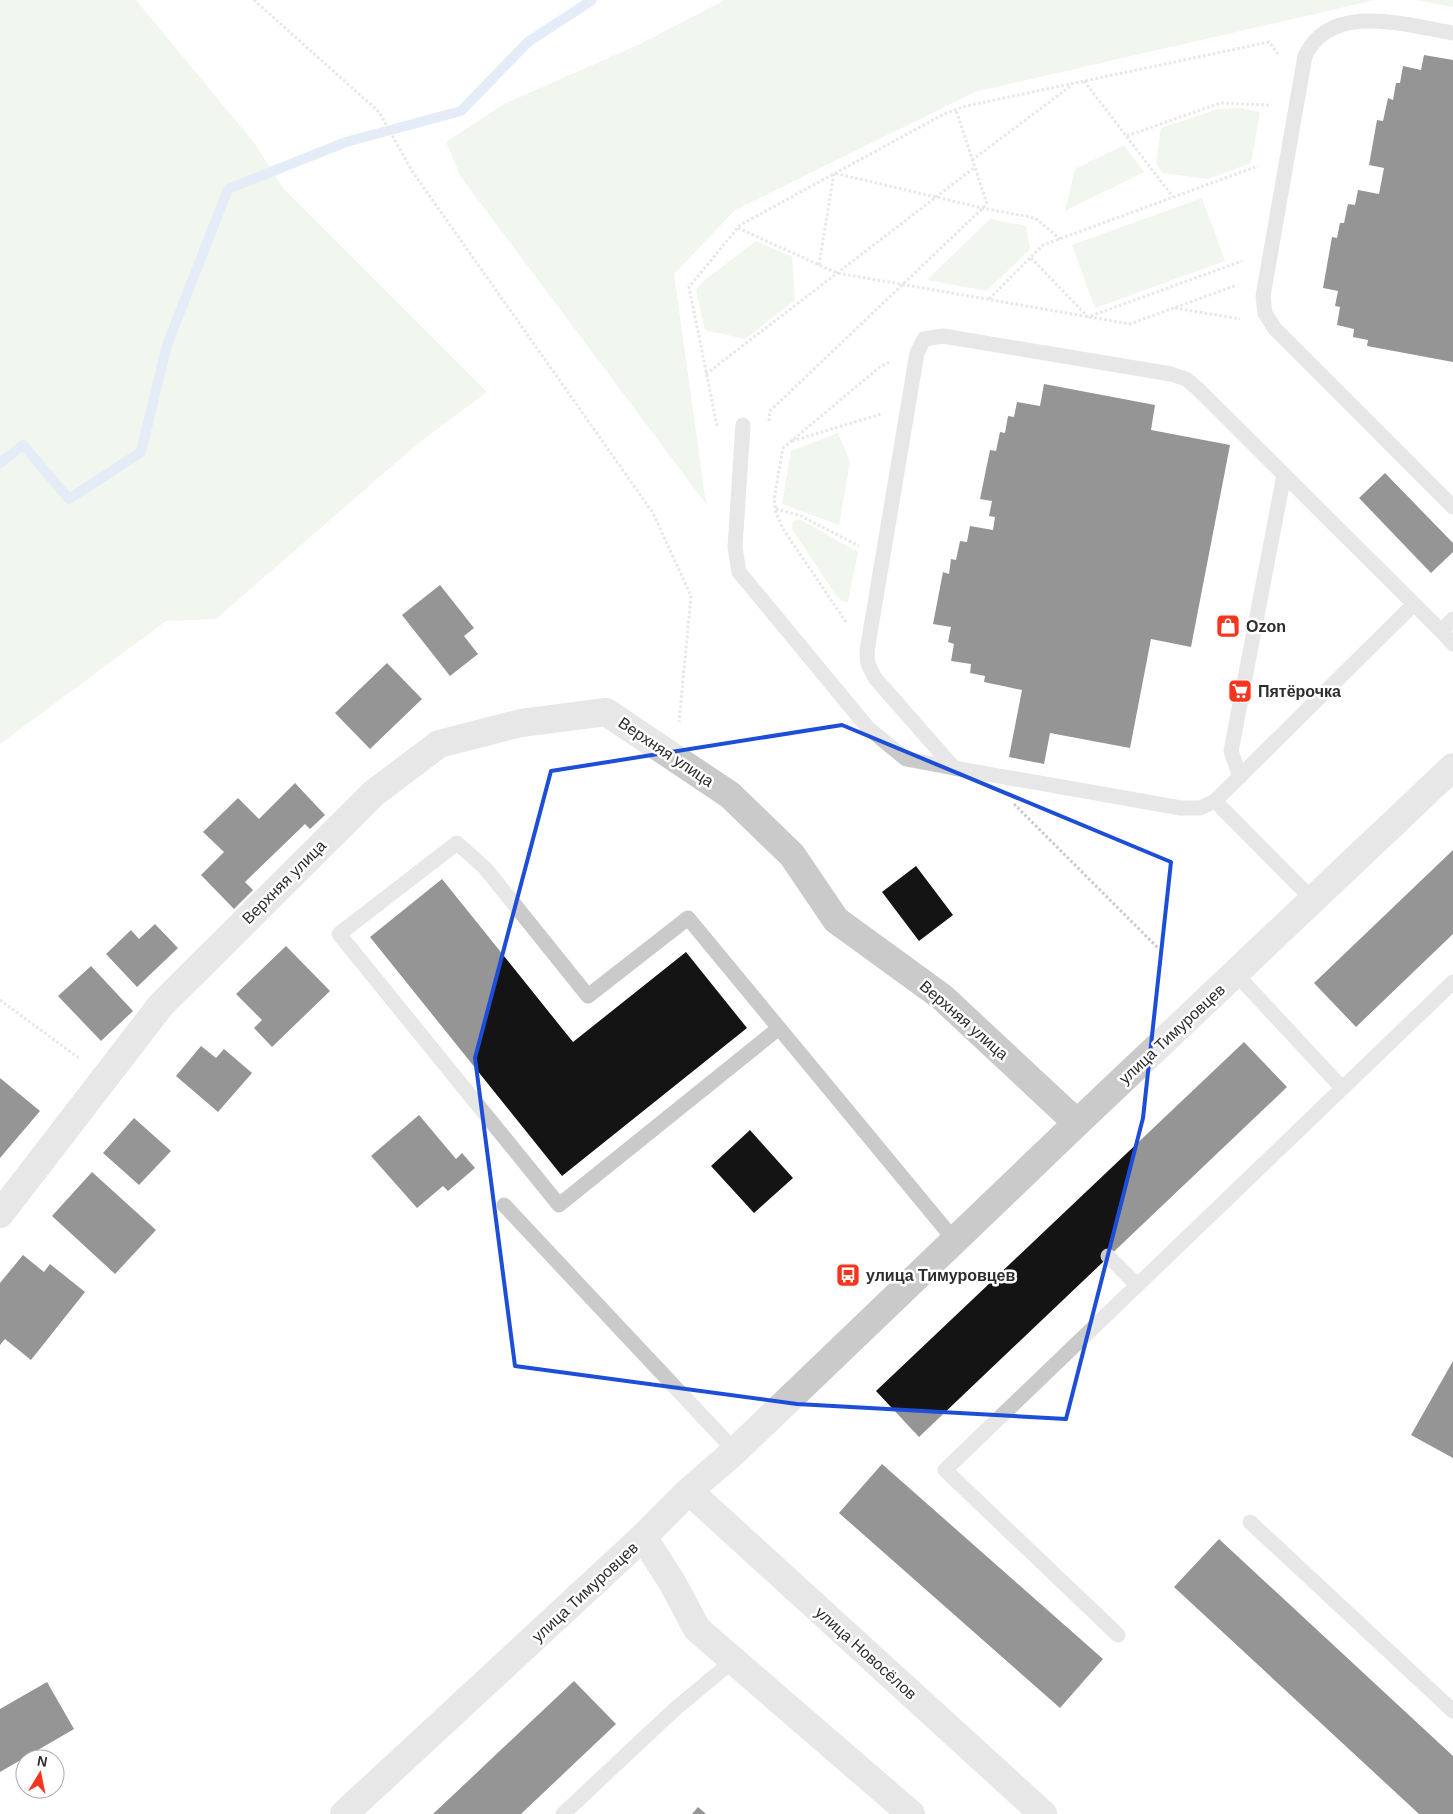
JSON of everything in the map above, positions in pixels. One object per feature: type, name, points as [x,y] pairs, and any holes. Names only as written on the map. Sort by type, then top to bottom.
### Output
[{"type":"street","name":"Верхняя улица","points":[[0,1214],[8,1193],[106,1077],[161,1005],[374,793],[439,744],[521,723],[606,712],[730,795],[792,855],[836,920],[942,997],[1077,1123]]},
{"type":"street","name":"улица Тимуровцев","points":[[344,1814],[644,1538],[688,1492],[735,1452],[956,1242],[1077,1123],[1453,767]]},
{"type":"street","name":"улица Новосёлов","points":[[688,1492],[1043,1814]]},
{"type":"street","points":[[644,1538],[672,1582],[696,1629],[912,1814]]},
{"type":"lane","points":[[1453,33],[1365,19],[1324,32],[1311,43],[1305,56],[1263,296],[1265,313],[1272,325],[1453,507]]},
{"type":"lane","points":[[954,768],[876,678],[868,664],[867,651],[914,364],[924,339],[943,336],[1171,374],[1186,379],[1284,474],[1453,644]]},
{"type":"lane","points":[[743,425],[735,547],[739,572],[868,728],[906,759],[1181,808],[1200,808],[1215,801],[1414,604]]},
{"type":"lane","points":[[1240,777],[1231,751],[1284,474]]},
{"type":"lane","points":[[1441,631],[1453,619]]},
{"type":"lane","points":[[1215,801],[1314,900]]},
{"type":"lane","points":[[778,1028],[559,1205],[339,934],[457,843],[485,868],[588,996],[688,918],[956,1242]]},
{"type":"lane","points":[[1236,974],[1342,1088]]},
{"type":"lane","points":[[1118,1635],[945,1470],[1453,982]]},
{"type":"lane","points":[[504,1205],[735,1452]]},
{"type":"lane","points":[[1108,1256],[1138,1285]]},
{"type":"lane","points":[[1250,1522],[1453,1711]]},
{"type":"lane","points":[[563,1814],[675,1709],[734,1660]]},
{"type":"path","points":[[254,0],[379,112],[412,172],[653,513],[691,596],[676,759]]},
{"type":"path","points":[[717,428],[689,287],[738,228],[834,173],[944,114],[956,110],[1269,42],[1278,54]]},
{"type":"path","points":[[1084,81],[1173,197]]},
{"type":"path","points":[[972,160],[1074,83]]},
{"type":"path","points":[[1127,136],[1220,103],[1269,105]]},
{"type":"path","points":[[767,431],[770,411],[987,204],[956,110]]},
{"type":"path","points":[[989,299],[1043,245],[1258,166]]},
{"type":"path","points":[[706,374],[975,168]]},
{"type":"path","points":[[834,173],[982,208],[1035,218],[1060,239]]},
{"type":"path","points":[[819,265],[834,173]]},
{"type":"path","points":[[738,228],[837,273],[1130,324],[1237,285]]},
{"type":"path","points":[[1031,258],[1088,317]]},
{"type":"path","points":[[1088,317],[1242,261]]},
{"type":"path","points":[[1174,308],[1272,325]]},
{"type":"path","points":[[867,651],[783,529],[774,499],[781,454],[789,442],[881,366],[895,361]]},
{"type":"path","points":[[789,442],[887,412]]},
{"type":"path","points":[[776,509],[800,515],[864,549]]},
{"type":"path","points":[[1015,779],[1011,801],[1159,949]]},
{"type":"path","points":[[0,1000],[106,1077]]},
{"type":"highlighted area","points":[[842,725],[1171,862],[1143,1118],[1066,1419],[797,1404],[515,1366],[475,1058],[551,771]]},
{"type":"green space","points":[[0,0],[136,0],[255,144],[283,188],[487,392],[416,445],[216,619],[166,621],[0,744]]},
{"type":"green space","points":[[725,0],[1375,0],[975,92],[735,210],[674,274],[706,504],[461,177],[446,142],[504,104],[640,44]]},
{"type":"green space","points":[[1415,0],[1453,0],[1453,7]]},
{"type":"green space","points":[[1241,108],[1260,112],[1251,163],[1208,179],[1163,173],[1156,164],[1161,128],[1218,109]]},
{"type":"green space","points":[[1124,145],[1144,172],[1065,211],[1075,169]]},
{"type":"green space","points":[[1202,198],[1225,261],[1095,308],[1072,245]]},
{"type":"green space","points":[[990,219],[1026,226],[1030,249],[987,291],[927,280]]},
{"type":"green space","points":[[756,241],[792,257],[795,300],[745,339],[705,330],[696,290],[701,283]]},
{"type":"green space","points":[[838,433],[850,462],[839,525],[782,504],[791,451]]},
{"type":"green space","points":[[801,520],[858,552],[848,602],[842,601],[837,597],[792,529],[793,522]]},
{"type":"building","points":[[1424,55],[1453,60],[1453,362],[1367,346],[1368,340],[1353,337],[1354,329],[1337,325],[1340,307],[1335,306],[1338,291],[1323,288],[1332,237],[1337,238],[1340,223],[1344,223],[1348,204],[1355,205],[1358,190],[1379,194],[1384,168],[1369,165],[1377,120],[1383,121],[1388,98],[1393,100],[1396,83],[1400,83],[1403,66],[1421,70]]},
{"type":"building","points":[[1044,384],[1155,405],[1151,430],[1230,445],[1191,647],[1151,639],[1130,748],[1050,733],[1044,764],[1009,757],[1022,690],[984,682],[985,676],[970,673],[971,664],[951,661],[954,644],[948,642],[951,627],[933,624],[943,572],[949,574],[951,559],[956,560],[960,541],[967,542],[970,526],[993,530],[995,517],[989,516],[992,501],[980,499],[990,450],[996,451],[1000,432],[1005,433],[1008,416],[1014,417],[1017,402],[1040,406]]},
{"type":"building","points":[[1385,473],[1453,543],[1453,552],[1431,573],[1359,498]]},
{"type":"building","points":[[440,585],[474,628],[464,636],[478,654],[450,676],[402,615]]},
{"type":"building","points":[[387,663],[422,699],[370,749],[335,713]]},
{"type":"building","points":[[295,783],[325,815],[310,829],[305,824],[245,882],[253,890],[234,909],[201,875],[224,852],[203,832],[238,798],[259,819]]},
{"type":"building","points":[[1453,850],[1453,934],[1356,1027],[1314,983]]},
{"type":"building","points":[[916,866],[953,915],[919,941],[882,892]]},
{"type":"building","points":[[442,879],[573,1042],[686,952],[747,1028],[562,1176],[370,937]]},
{"type":"building","points":[[155,924],[178,948],[137,987],[106,954],[131,930],[139,939]]},
{"type":"building","points":[[286,946],[330,991],[272,1047],[254,1028],[262,1020],[236,994]]},
{"type":"building","points":[[91,966],[133,1011],[101,1041],[58,996]]},
{"type":"building","points":[[1244,1042],[1287,1087],[919,1437],[876,1391]]},
{"type":"building","points":[[201,1046],[216,1058],[224,1049],[252,1073],[218,1112],[176,1076]]},
{"type":"building","points":[[0,1078],[40,1111],[0,1158]]},
{"type":"building","points":[[419,1115],[456,1159],[462,1153],[475,1168],[448,1191],[443,1186],[417,1208],[371,1156]]},
{"type":"building","points":[[134,1118],[171,1151],[139,1185],[103,1153]]},
{"type":"building","points":[[750,1130],[793,1178],[754,1213],[711,1166]]},
{"type":"building","points":[[92,1172],[156,1230],[115,1274],[52,1216]]},
{"type":"building","points":[[23,1255],[44,1272],[50,1264],[85,1292],[31,1360],[5,1339],[0,1345],[0,1283]]},
{"type":"building","points":[[1453,1361],[1453,1458],[1411,1435]]},
{"type":"building","points":[[882,1464],[1103,1659],[1060,1708],[839,1513]]},
{"type":"building","points":[[1219,1539],[1453,1756],[1453,1814],[1419,1814],[1174,1587]]},
{"type":"building","points":[[574,1681],[616,1724],[521,1814],[433,1814]]},
{"type":"building","points":[[47,1682],[74,1729],[40,1749],[15,1749],[15,1763],[0,1772],[0,1709]]},
{"type":"building","points":[[698,1807],[706,1814],[692,1814]]},
{"type":"waterway","points":[[0,463],[23,445],[69,499],[141,452],[167,345],[228,189],[346,142],[461,111],[528,42],[592,0]]},
{"type":"place","name":"Ozon","points":[[1228,626]]},
{"type":"place","name":"Пятёрочка","points":[[1240,691]]},
{"type":"place","name":"улица Тимуровцев","points":[[848,1275]]}]
